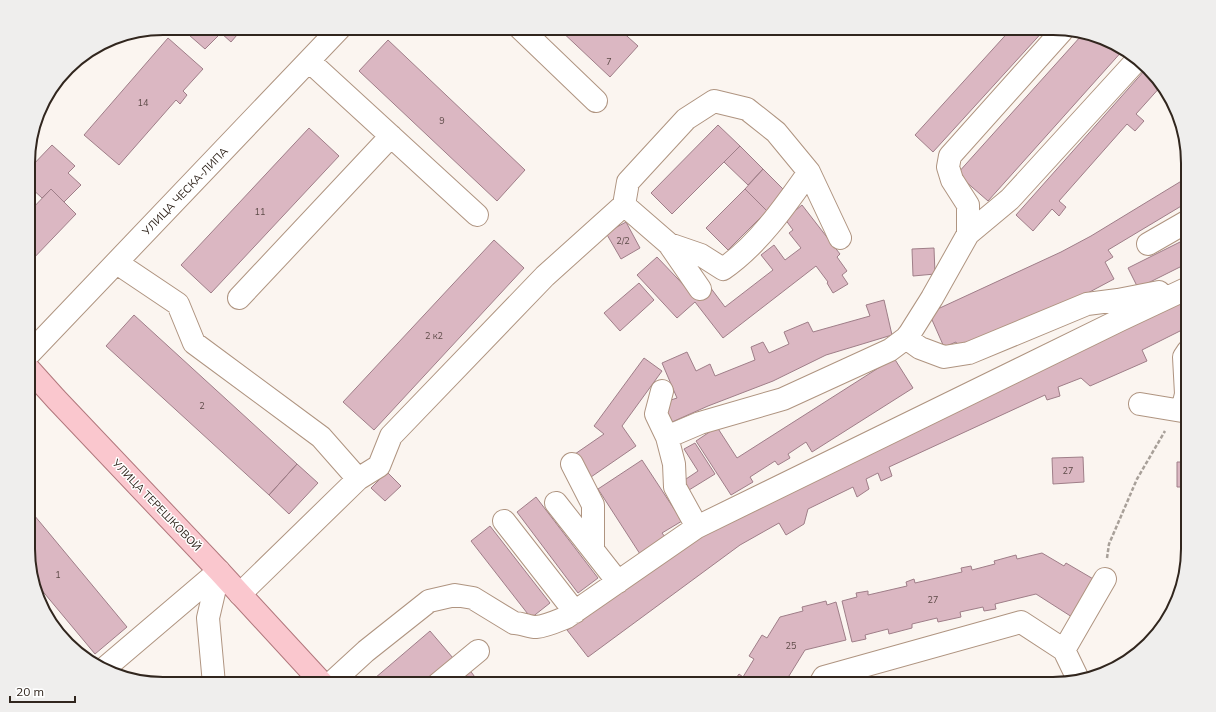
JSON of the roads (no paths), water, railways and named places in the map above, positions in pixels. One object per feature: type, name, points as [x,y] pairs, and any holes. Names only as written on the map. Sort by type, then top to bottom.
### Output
[{"type":"main road","name":"УЛИЦА ТЕРЕШКОВОЙ","points":[[35,376],[316,677]]},
{"type":"street","name":"УЛИЦА ЧЕСКА-ЛИПА","points":[[35,348],[333,35]]},
{"type":"street","points":[[527,35],[596,101]]},
{"type":"street","points":[[968,234],[968,205],[952,180],[948,167],[950,156],[1057,35]]},
{"type":"street","points":[[309,61],[477,215]]},
{"type":"street","points":[[667,437],[700,423],[783,399],[890,350],[906,338],[932,298],[968,234],[1010,199],[1133,64]]},
{"type":"street","points":[[240,594],[358,479],[379,466],[391,436],[545,276],[624,205],[628,182],[686,119],[714,101],[746,108],[776,132],[809,172],[840,238]]},
{"type":"street","points":[[240,298],[391,136]]},
{"type":"street","points":[[669,244],[701,255],[723,269],[737,260],[782,211],[809,172]]},
{"type":"street","points":[[624,205],[669,244],[700,289]]},
{"type":"street","points":[[1148,244],[1181,225]]},
{"type":"street","points":[[117,263],[178,304],[194,343],[321,437],[358,479]]},
{"type":"street","points":[[906,338],[920,348],[944,357],[969,353],[1087,304],[1181,288]]},
{"type":"street","points":[[338,677],[366,651],[429,601],[455,595],[473,598],[514,623],[521,623],[535,627],[550,624],[567,617],[697,527],[1181,290]]},
{"type":"street","points":[[662,391],[656,414],[667,437],[674,464],[675,487],[697,527]]},
{"type":"street","points":[[1140,404],[1181,402]]},
{"type":"street","points":[[572,464],[593,505],[593,550]]},
{"type":"street","points":[[556,503],[618,582]]},
{"type":"street","points":[[504,521],[575,612]]},
{"type":"street","points":[[109,665],[219,571]]},
{"type":"street","points":[[213,677],[208,618],[219,571]]},
{"type":"street","points":[[1064,650],[1105,580]]},
{"type":"street","points":[[828,677],[1021,622],[1064,650],[1076,675]]},
{"type":"street","points":[[446,677],[478,651]]}]
